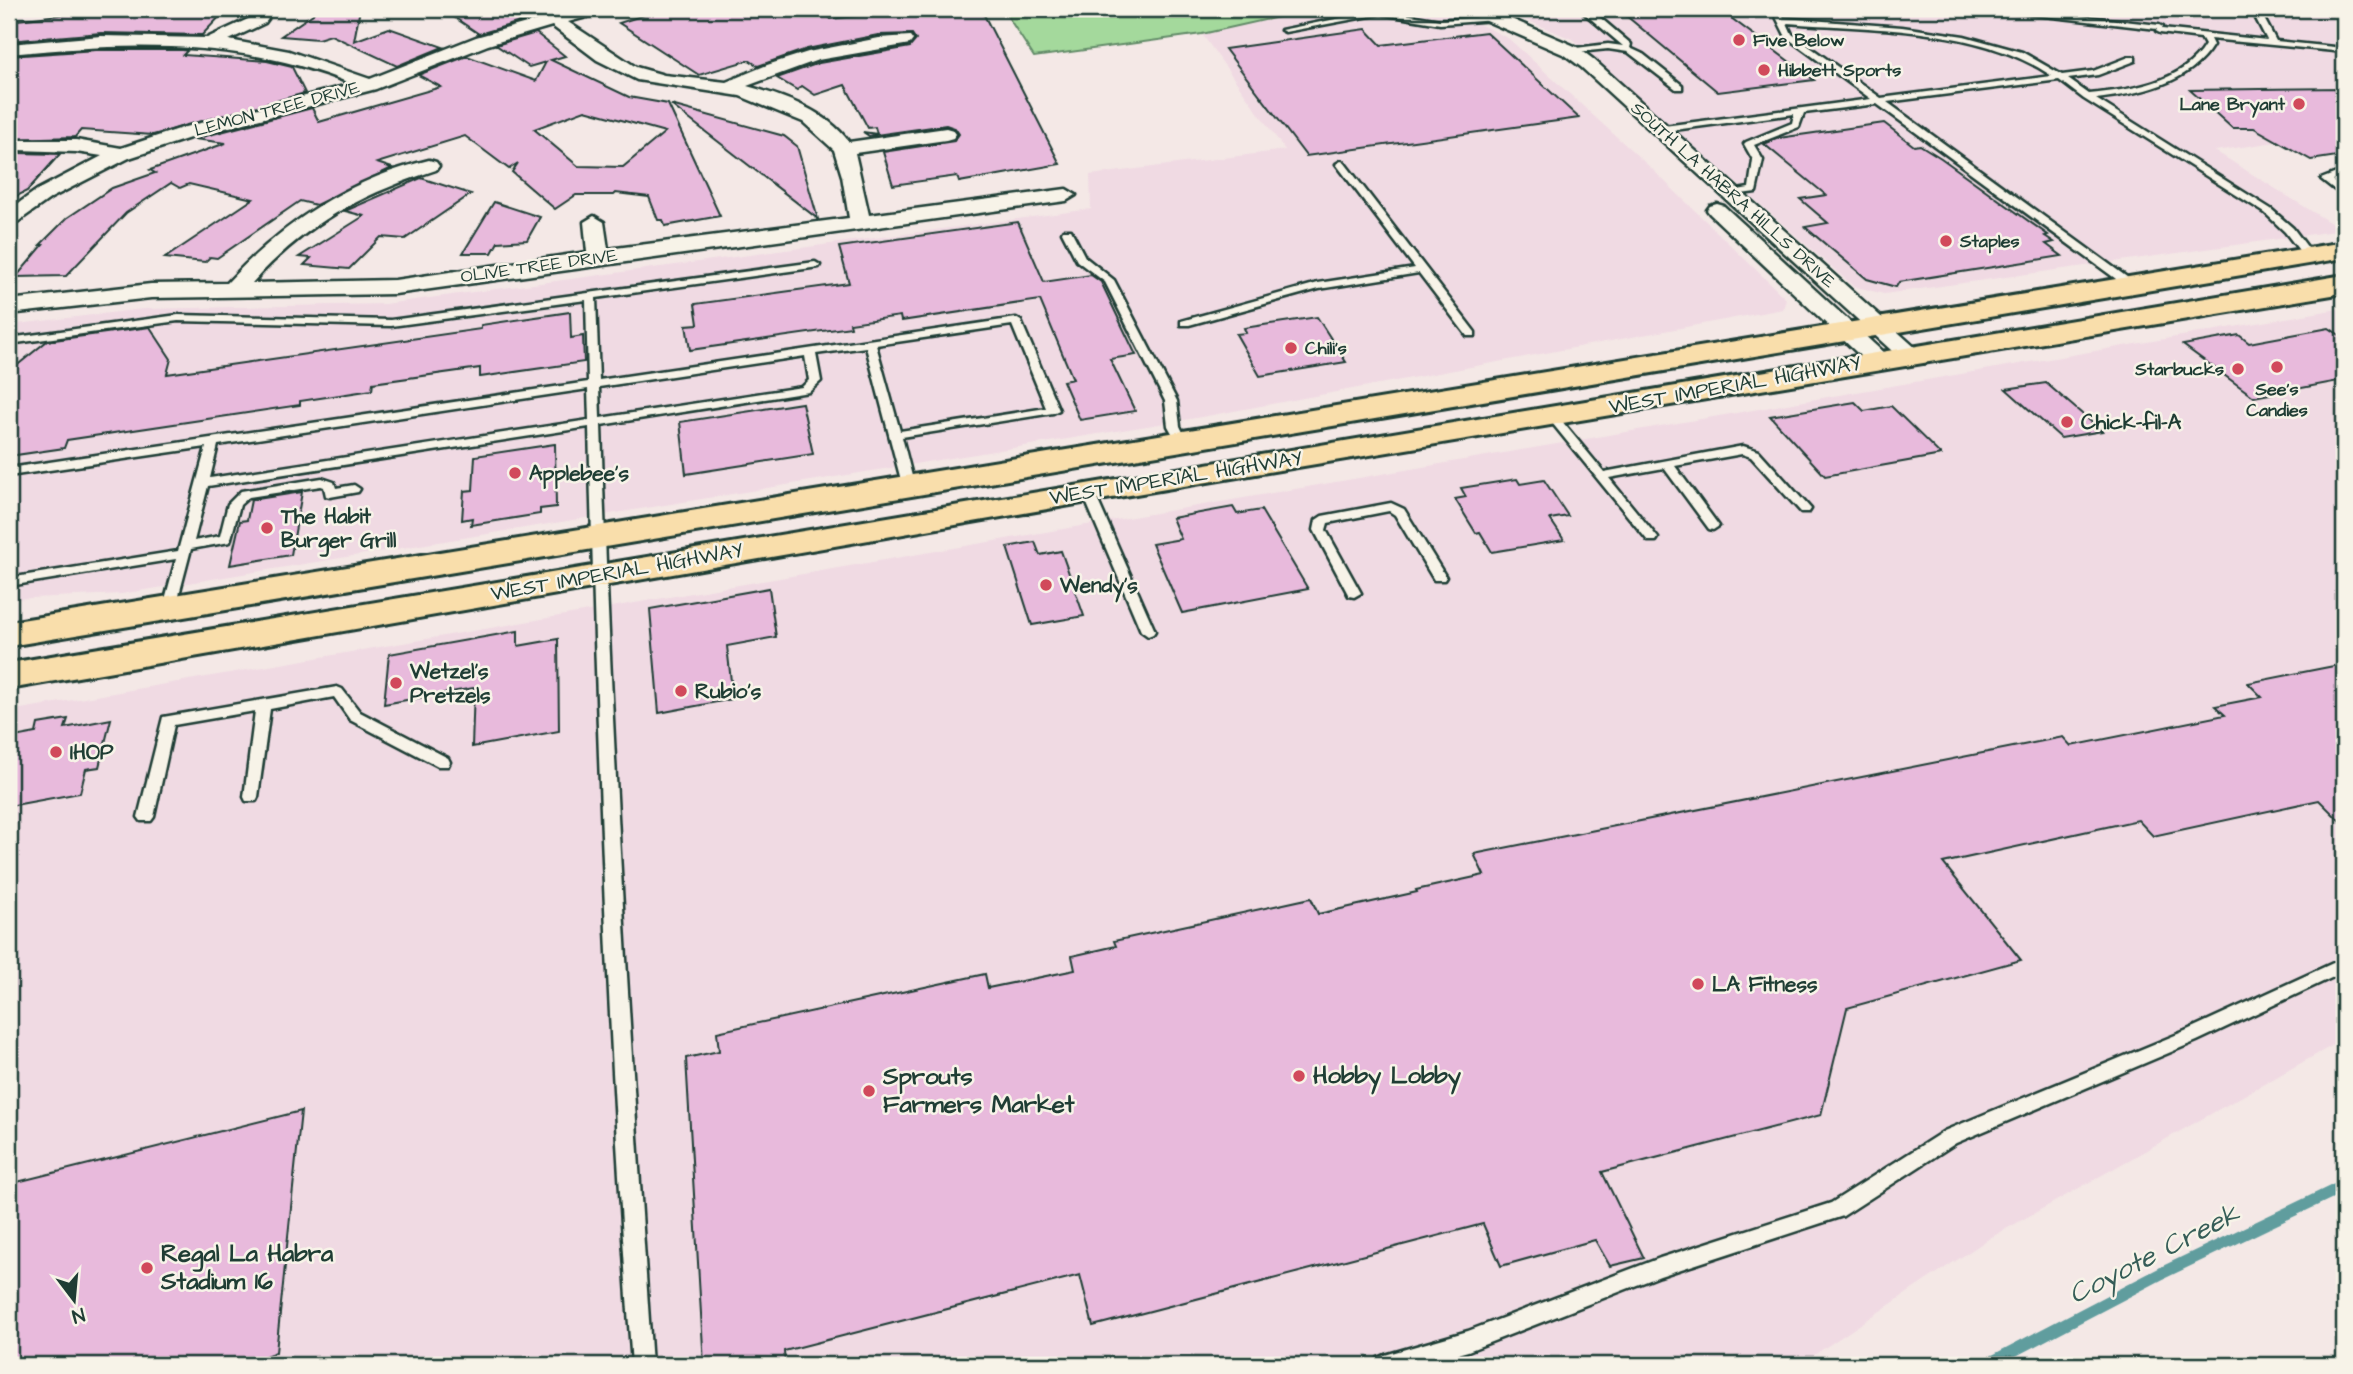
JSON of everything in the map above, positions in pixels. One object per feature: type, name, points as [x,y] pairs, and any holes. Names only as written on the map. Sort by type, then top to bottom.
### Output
[{"type":"main road","name":"WEST IMPERIAL HIGHWAY","points":[[9,634],[1180,438],[1502,389],[2344,250]]},
{"type":"main road","name":"WEST IMPERIAL HIGHWAY","points":[[9,676],[1073,495],[2344,284]]},
{"type":"main road","points":[[1073,495],[1062,488],[1074,480],[1228,454],[1243,439],[1243,428]]},
{"type":"street","points":[[538,9],[613,64],[677,85],[729,88],[776,102],[814,121],[844,149],[860,223]]},
{"type":"street","name":"LEMON TREE DRIVE","points":[[9,219],[44,194],[122,154],[192,131],[370,85],[482,41],[595,9]]},
{"type":"street","name":"SOUTH LA HABRA HILLS DRIVE","points":[[1474,9],[1571,51],[1910,355]]},
{"type":"street","points":[[213,41],[259,19]]},
{"type":"street","points":[[9,49],[136,38],[213,41],[330,66],[370,85]]},
{"type":"street","points":[[729,88],[770,67],[810,54],[904,40]]},
{"type":"street","name":"SOUTH LA HABRA HILLS DRIVE","points":[[1550,44],[1550,54],[1606,106]]},
{"type":"street","name":"SOUTH LA HABRA HILLS DRIVE","points":[[1621,121],[1654,151]]},
{"type":"street","points":[[844,149],[946,134]]},
{"type":"street","points":[[18,144],[76,146],[122,154]]},
{"type":"street","points":[[235,288],[285,235],[326,207],[376,183],[429,166]]},
{"type":"street","name":"OLIVE TREE DRIVE","points":[[9,307],[151,292],[235,288],[396,287],[598,257],[1066,195]]},
{"type":"street","name":"SOUTH LA HABRA HILLS DRIVE","points":[[1704,198],[1878,360]]},
{"type":"street","points":[[594,222],[598,257]]},
{"type":"lane","points":[[1776,9],[1790,35],[2131,285]]},
{"type":"lane","points":[[2001,9],[2204,36],[2344,50]]},
{"type":"lane","points":[[2255,9],[2273,43]]},
{"type":"lane","points":[[1587,11],[1679,87]]},
{"type":"lane","points":[[1285,30],[1381,12],[1440,22],[1495,18]]},
{"type":"lane","points":[[1780,20],[1976,41],[2019,54],[2272,214],[2289,230],[2309,256]]},
{"type":"lane","points":[[2087,97],[2135,89],[2191,69],[2207,51],[2209,45],[2204,36]]},
{"type":"lane","points":[[1571,51],[1605,45],[1629,47]]},
{"type":"lane","points":[[1659,129],[2095,73],[2132,59]]},
{"type":"lane","points":[[1729,194],[1753,190],[1758,160],[1749,144],[1796,125],[1800,110]]},
{"type":"lane","points":[[1342,164],[1471,334]]},
{"type":"lane","points":[[2344,173],[2326,178],[2344,194]]},
{"type":"lane","points":[[1067,233],[1081,259],[1109,280],[1171,401],[1174,426],[1180,438]]},
{"type":"lane","points":[[9,341],[177,318],[390,323],[815,265]]},
{"type":"lane","points":[[1185,323],[1318,286],[1422,270]]},
{"type":"lane","points":[[591,296],[597,535],[621,1036],[642,1365]]},
{"type":"lane","points":[[9,472],[1016,321],[1053,410],[895,435]]},
{"type":"lane","points":[[870,343],[908,484]]},
{"type":"lane","points":[[202,483],[806,390],[815,381],[810,352]]},
{"type":"lane","points":[[1552,416],[1652,538]]},
{"type":"lane","points":[[170,607],[213,442]]},
{"type":"lane","points":[[1602,476],[1743,450],[1755,454],[1805,509]]},
{"type":"lane","points":[[1667,464],[1713,526]]},
{"type":"lane","points":[[9,582],[185,550],[226,539],[234,504],[245,494],[322,482],[330,485],[330,493],[354,489]]},
{"type":"lane","points":[[1073,495],[1148,631]]},
{"type":"lane","points":[[1354,593],[1320,530],[1322,520],[1391,507],[1399,512],[1439,577]]},
{"type":"lane","points":[[146,817],[168,721],[338,692],[355,716],[443,762]]},
{"type":"lane","points":[[251,797],[263,705]]},
{"type":"lane","points":[[1385,1365],[1468,1341],[1660,1267],[1836,1210],[1950,1136],[2192,1036],[2344,965]]},
{"type":"shaded area","points":[[1314,9],[1448,9],[1508,38],[1652,169],[1786,299],[1783,309],[1196,418],[121,594],[9,599],[9,325],[143,309],[385,304],[1091,209],[1090,175],[1285,150],[1202,34]]},
{"type":"shaded area","points":[[1499,9],[2340,9],[2344,17],[2344,132],[2215,151],[2342,230],[1884,294],[1853,286],[1572,39]]},
{"type":"shaded area","points":[[2344,308],[2344,1039],[1990,1238],[1799,1365],[9,1365],[9,711]]},
{"type":"green space","points":[[1003,9],[1314,9],[1202,34],[1034,57]]},
{"type":"building","points":[[110,9],[227,9],[202,35],[101,33],[9,41],[9,21]]},
{"type":"building","points":[[315,9],[360,9],[354,41],[389,28],[443,47],[397,66],[331,35],[318,39],[281,36],[313,14]]},
{"type":"building","points":[[442,9],[500,9],[520,22],[479,34]]},
{"type":"building","points":[[663,9],[829,9],[830,19],[894,12],[893,9],[981,9],[1060,164],[959,182],[957,176],[893,185],[883,152],[954,141],[959,134],[955,128],[946,125],[869,136],[863,132],[877,134],[875,127],[868,128],[845,85],[815,95],[802,86],[797,90],[777,78],[819,63],[910,47],[916,40],[912,34],[878,35],[807,49],[758,66],[749,60],[699,75],[619,23]]},
{"type":"building","points":[[1618,9],[1719,9],[1814,80],[1718,92]]},
{"type":"building","points":[[1366,29],[1381,45],[1486,32],[1579,118],[1306,156],[1225,49]]},
{"type":"building","points":[[536,33],[565,56],[551,60],[629,97],[668,104],[720,216],[665,226],[663,220],[658,220],[649,197],[616,193],[576,195],[555,209],[512,172],[518,163],[509,169],[465,136],[377,163],[392,168],[316,205],[300,201],[217,258],[210,257],[205,262],[165,258],[253,199],[189,184],[180,188],[171,183],[126,213],[66,276],[16,277],[43,245],[40,245],[67,218],[112,188],[155,173],[150,170],[226,143],[194,139],[312,108],[319,122],[441,87],[418,75],[467,56],[536,81],[546,62],[529,67],[496,45]],"holes":[[[585,110],[665,132],[623,167],[578,166],[534,129]]]},
{"type":"building","points":[[96,50],[183,50],[187,51],[183,55],[267,61],[292,67],[305,93],[153,135],[81,130],[75,137],[9,139],[9,56]]},
{"type":"building","points":[[2344,88],[2344,155],[2311,160],[2254,128],[2232,128],[2190,90]]},
{"type":"building","points":[[671,105],[784,136],[797,146],[818,219]]},
{"type":"building","points":[[1884,123],[1914,146],[1920,145],[1941,158],[2048,235],[2045,236],[2054,242],[2046,244],[2062,256],[1899,282],[1896,287],[1867,279],[1805,227],[1828,223],[1800,199],[1826,195],[1764,144],[1779,138]]},
{"type":"building","points":[[9,149],[18,153],[60,154],[27,191],[9,200]]},
{"type":"building","points":[[421,178],[471,194],[405,239],[381,237],[349,269],[304,265],[311,258],[299,257],[364,216],[345,211]]},
{"type":"building","points":[[494,202],[540,217],[527,240],[498,242],[492,253],[463,253]]},
{"type":"building","points":[[1018,222],[1044,282],[1091,275],[1101,282],[1136,355],[1110,359],[1135,411],[1080,420],[1063,381],[1073,379],[1040,300],[901,321],[900,316],[850,323],[851,327],[690,350],[686,325],[698,324],[695,304],[849,283],[839,247]]},
{"type":"building","points":[[570,312],[571,338],[583,336],[584,362],[480,377],[480,368],[373,383],[372,390],[300,401],[300,405],[67,440],[64,448],[9,456],[9,372],[47,341],[150,327],[171,359],[167,374],[481,329],[481,325]]},
{"type":"building","name":"Chili's","points":[[1317,317],[1346,362],[1260,376],[1236,334],[1246,333],[1244,328]]},
{"type":"building","points":[[2329,328],[2344,338],[2344,380],[2254,397],[2183,345],[2239,335],[2249,343]]},
{"type":"building","name":"Chick-fil-A","points":[[2046,383],[2102,431],[2061,438],[2006,389]]},
{"type":"building","points":[[1855,402],[1864,411],[1891,406],[1941,455],[1825,476],[1770,416]]},
{"type":"building","points":[[802,403],[813,454],[686,474],[680,422]]},
{"type":"building","name":"Applebee's","points":[[555,444],[556,507],[540,509],[540,514],[471,525],[472,518],[462,520],[464,491],[473,490],[475,456]]},
{"type":"building","points":[[1517,479],[1520,484],[1544,480],[1568,516],[1550,519],[1564,540],[1492,552],[1480,532],[1476,533],[1455,499],[1466,497],[1461,488]]},
{"type":"building","name":"The Habit Burger Grill","points":[[302,492],[291,555],[230,565],[240,521],[247,520],[251,500]]},
{"type":"building","points":[[1233,507],[1237,514],[1261,510],[1308,589],[1182,613],[1152,544],[1181,539],[1172,518]]},
{"type":"building","name":"Wendy's","points":[[1035,542],[1040,555],[1061,551],[1084,616],[1032,625],[1007,547]]},
{"type":"building","points":[[769,588],[776,637],[727,646],[733,699],[659,713],[650,609]]},
{"type":"building","points":[[518,631],[518,646],[558,639],[559,731],[472,747],[474,688],[384,704],[389,654]]},
{"type":"building","points":[[2344,664],[2344,825],[2319,800],[2153,836],[2138,820],[1943,863],[2021,960],[1847,1008],[1821,1115],[1602,1172],[1644,1258],[1610,1266],[1595,1240],[1501,1266],[1483,1224],[1093,1326],[1080,1275],[784,1351],[785,1365],[704,1365],[686,1058],[719,1051],[717,1032],[985,974],[988,988],[1075,970],[1072,956],[1116,946],[1114,941],[1311,898],[1318,914],[1417,892],[1416,890],[1484,875],[1474,854],[2063,737],[2071,746],[2225,715],[2215,706],[2262,697],[2248,683]]},
{"type":"building","name":"IHOP","points":[[68,719],[65,728],[111,719],[99,767],[86,769],[80,793],[9,806],[9,738],[36,733],[38,724]]},
{"type":"building","name":"Regal La Habra Stadium 16","points":[[301,1111],[276,1352],[242,1365],[9,1365],[9,1184]]},
{"type":"waterway","name":"Coyote Creek","points":[[1986,1365],[2162,1273],[2344,1186]]},
{"type":"place","name":"Five Below","points":[[1739,40]]},
{"type":"place","name":"Hibbett Sports","points":[[1764,70]]},
{"type":"place","name":"Lane Bryant","points":[[2299,104]]},
{"type":"place","name":"Staples","points":[[1946,241]]},
{"type":"place","name":"Chili's","points":[[1291,348]]},
{"type":"place","name":"See's Candies","points":[[2277,367]]},
{"type":"place","name":"Starbucks","points":[[2238,369]]},
{"type":"place","name":"Chick-fil-A","points":[[2067,422]]},
{"type":"place","name":"Applebee's","points":[[515,473]]},
{"type":"place","name":"The Habit Burger Grill","points":[[267,528]]},
{"type":"place","name":"Wendy's","points":[[1046,585]]},
{"type":"place","name":"Wetzel's Pretzels","points":[[396,683]]},
{"type":"place","name":"Rubio's","points":[[681,691]]},
{"type":"place","name":"IHOP","points":[[56,752]]},
{"type":"place","name":"LA Fitness","points":[[1698,984]]},
{"type":"place","name":"Hobby Lobby","points":[[1299,1076]]},
{"type":"place","name":"Sprouts Farmers Market","points":[[869,1091]]},
{"type":"place","name":"Regal La Habra Stadium 16","points":[[147,1268]]}]
